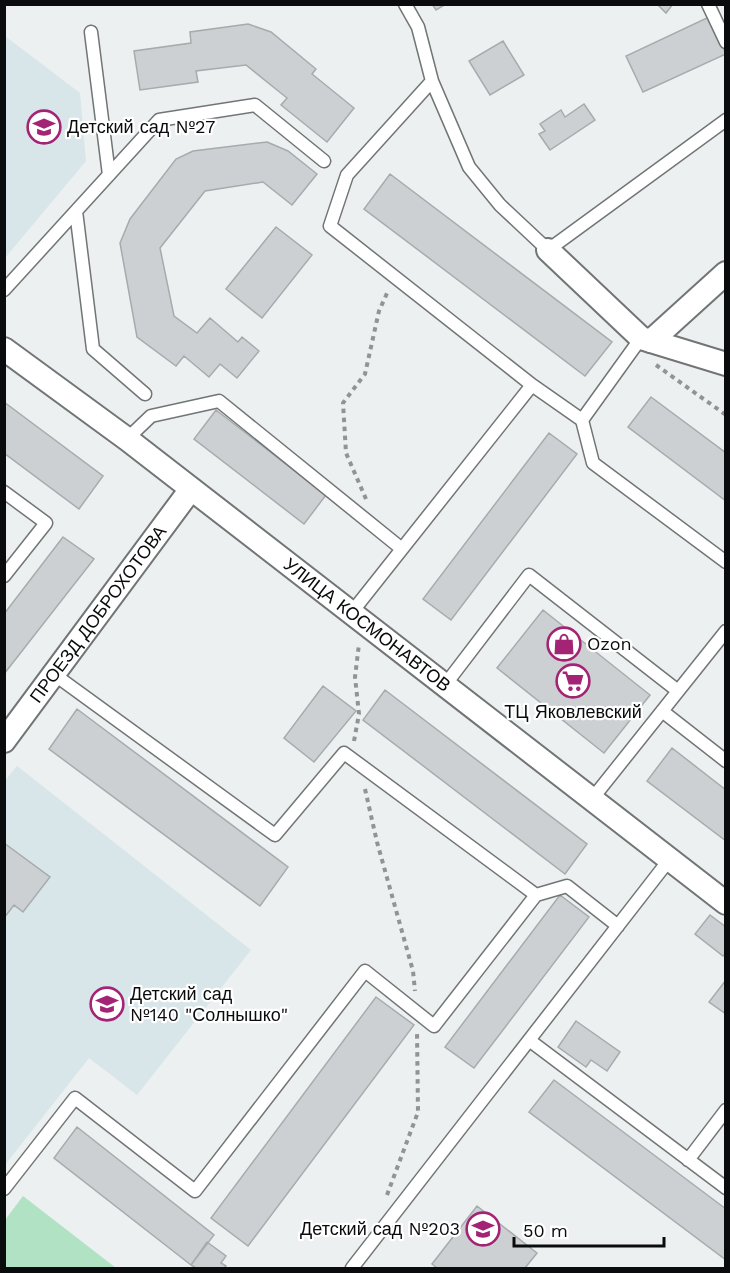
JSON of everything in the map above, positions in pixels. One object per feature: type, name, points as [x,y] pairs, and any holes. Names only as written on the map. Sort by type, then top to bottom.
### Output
[{"type":"street","points":[[548,250],[642,343],[726,364]]},
{"type":"street","points":[[642,343],[726,273]]},
{"type":"street","name":"УЛИЦА КОСМОНАВТОВ","points":[[4,349],[128,439],[726,903]]},
{"type":"street","name":"ПРОЕЗД ДОБРОХОТОВА","points":[[4,741],[191,489]]},
{"type":"lane","points":[[405,4],[418,27],[432,81],[469,167],[501,205],[548,250],[726,120]]},
{"type":"lane","points":[[708,4],[726,42]]},
{"type":"lane","points":[[91,32],[110,175]]},
{"type":"lane","points":[[432,81],[347,175],[330,226],[532,385],[582,420],[592,463],[726,562]]},
{"type":"lane","points":[[4,291],[159,120],[255,105],[324,160]]},
{"type":"lane","points":[[76,211],[93,349],[145,394]]},
{"type":"lane","points":[[582,420],[642,343]]},
{"type":"lane","points":[[357,616],[402,549],[532,385]]},
{"type":"lane","points":[[128,439],[151,416],[219,401],[402,549]]},
{"type":"lane","points":[[4,492],[46,523],[4,576]]},
{"type":"lane","points":[[445,685],[529,575],[678,692]]},
{"type":"lane","points":[[592,799],[726,631]]},
{"type":"lane","points":[[55,675],[275,835],[344,753],[536,895]]},
{"type":"lane","points":[[662,711],[726,761]]},
{"type":"lane","points":[[352,1269],[669,860]]},
{"type":"lane","points":[[4,1189],[75,1098],[195,1191],[365,971],[434,1026],[536,895],[567,886],[618,926]]},
{"type":"lane","points":[[529,1040],[726,1188]]},
{"type":"lane","points":[[687,1160],[726,1110]]},
{"type":"path","points":[[378,528],[346,453],[343,404],[365,374],[379,311],[394,276]]},
{"type":"path","points":[[642,343],[726,415]]},
{"type":"path","points":[[357,616],[355,677],[359,714],[353,738],[377,842],[413,971],[417,1012],[418,1112],[384,1203]]},
{"type":"shaded area","name":"Детский сад №27","points":[[5,36],[80,93],[86,161],[5,258]]},
{"type":"shaded area","name":"Детский сад №140 \"Солнышко\"","points":[[17,766],[251,950],[137,1095],[89,1058],[5,1165],[4,782]]},
{"type":"green space","points":[[23,1196],[116,1268],[5,1268],[5,1220]]},
{"type":"building","points":[[432,4],[446,4],[436,10]]},
{"type":"building","points":[[657,4],[673,4],[666,13]]},
{"type":"building","points":[[709,17],[726,54],[643,92],[626,56]]},
{"type":"building","points":[[248,24],[271,32],[316,69],[312,74],[354,108],[327,142],[281,105],[287,98],[246,65],[196,71],[198,82],[140,90],[134,51],[191,43],[190,32]]},
{"type":"building","points":[[503,41],[524,75],[490,95],[469,61]]},
{"type":"building","points":[[584,104],[595,120],[550,150],[539,134],[545,131],[540,124],[561,110],[565,117]]},
{"type":"building","points":[[267,142],[288,151],[317,174],[292,205],[263,182],[205,191],[160,248],[174,316],[197,333],[210,318],[238,342],[242,337],[259,351],[237,378],[220,364],[209,377],[184,356],[176,366],[137,337],[120,243],[130,219],[176,159],[193,151]]},
{"type":"building","points":[[390,174],[612,342],[585,376],[364,209]]},
{"type":"building","points":[[276,227],[312,255],[262,318],[226,289]]},
{"type":"building","points":[[651,397],[726,453],[726,501],[628,427]]},
{"type":"building","points":[[4,402],[103,476],[79,509],[4,453]]},
{"type":"building","points":[[216,410],[326,495],[304,524],[194,439]]},
{"type":"building","points":[[549,433],[577,454],[451,620],[423,599]]},
{"type":"building","points":[[63,537],[94,559],[4,674],[4,614]]},
{"type":"building","name":"ТЦ Яковлевский","points":[[543,610],[650,695],[604,753],[497,668]]},
{"type":"building","points":[[323,686],[356,711],[314,762],[284,738]]},
{"type":"building","points":[[385,690],[587,844],[565,874],[363,720]]},
{"type":"building","points":[[77,709],[288,867],[260,906],[49,749]]},
{"type":"building","points":[[672,748],[726,790],[726,841],[647,781]]},
{"type":"building","points":[[4,843],[50,877],[23,912],[14,905],[4,918]]},
{"type":"building","points":[[560,895],[589,917],[474,1068],[445,1047]]},
{"type":"building","points":[[710,915],[726,927],[726,953],[723,956],[695,934]]},
{"type":"building","points":[[726,980],[726,1014],[709,1002]]},
{"type":"building","points":[[376,997],[414,1025],[248,1246],[211,1218]]},
{"type":"building","points":[[576,1021],[620,1052],[607,1071],[591,1060],[586,1067],[558,1047]]},
{"type":"building","points":[[554,1080],[726,1209],[726,1260],[529,1112]]},
{"type":"building","points":[[77,1127],[214,1235],[191,1265],[54,1158]]},
{"type":"building","name":"Детский сад №203","points":[[477,1206],[537,1253],[525,1268],[437,1268],[432,1264]]},
{"type":"building","points":[[207,1242],[226,1256],[221,1263],[226,1266],[224,1268],[196,1268],[191,1265]]},
{"type":"place","name":"Детский сад №27","points":[[44,127]]},
{"type":"place","name":"Ozon","points":[[564,644]]},
{"type":"place","name":"ТЦ Яковлевский","points":[[573,681]]},
{"type":"place","name":"Детский сад №140 \"Солнышко\"","points":[[107,1004]]},
{"type":"place","name":"Детский сад №203","points":[[483,1229]]}]
